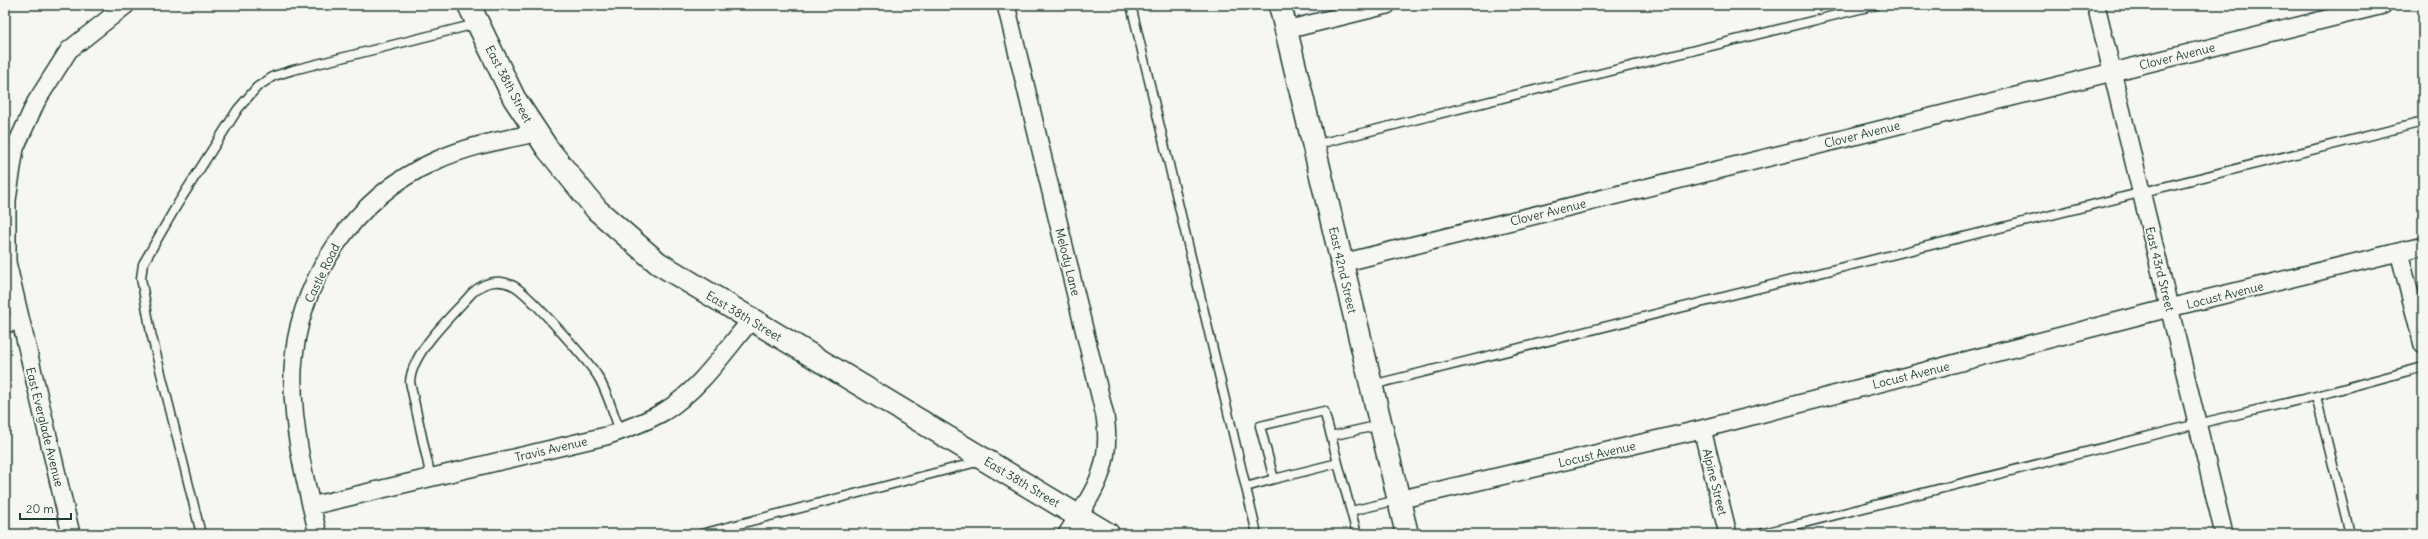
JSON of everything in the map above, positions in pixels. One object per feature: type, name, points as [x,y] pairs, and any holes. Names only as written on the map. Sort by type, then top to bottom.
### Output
[{"type":"main road","name":"East 42nd Street","points":[[1280,5],[1407,534]]},
{"type":"main road","name":"East 38th Street","points":[[473,14],[514,98],[536,133],[597,210],[658,263],[1108,534]]},
{"type":"street","name":"East Everglade Avenue","points":[[71,534],[12,323],[7,262],[7,200],[15,148],[36,102],[69,50],[126,5]]},
{"type":"street","name":"Melody Lane","points":[[1006,5],[1105,416],[1108,437],[1106,459],[1089,498],[1078,515]]},
{"type":"street","points":[[1286,30],[1388,5]]},
{"type":"street","name":"East 43rd Street","points":[[2096,5],[2224,534]]},
{"type":"street","name":"Clover Avenue","points":[[1342,263],[2383,5]]},
{"type":"street","name":"Castle Road","points":[[318,534],[298,440],[294,407],[293,370],[302,317],[312,288],[328,256],[341,236],[358,216],[381,195],[406,176],[456,152],[536,133]]},
{"type":"street","name":"Locust Avenue","points":[[1398,500],[1702,429],[2169,308],[2423,246]]},
{"type":"street","points":[[2399,252],[2423,345]]},
{"type":"street","name":"Travis Avenue","points":[[311,506],[431,478],[637,426],[666,410],[692,390],[751,320]]},
{"type":"street","name":"Alpine Street","points":[[1702,429],[1728,534]]},
{"type":"street","points":[[1067,534],[1078,515]]},
{"type":"lane","points":[[1131,5],[1257,534]]},
{"type":"lane","points":[[1314,145],[1876,5]]},
{"type":"lane","points":[[201,534],[151,332],[141,278],[143,264],[210,152],[238,109],[257,87],[274,76],[473,14]]},
{"type":"lane","points":[[1371,386],[2423,122]]},
{"type":"lane","points":[[431,478],[412,393],[411,373],[423,350],[472,293],[488,283],[497,282],[514,287],[579,353],[597,376],[620,431]]},
{"type":"lane","points":[[1760,534],[2198,424],[2316,396],[2423,367]]},
{"type":"lane","points":[[2316,396],[2350,534]]},
{"type":"lane","points":[[1274,479],[1260,426],[1324,411],[1357,534]]},
{"type":"lane","points":[[1331,436],[1380,425]]},
{"type":"lane","points":[[701,534],[985,460]]},
{"type":"lane","points":[[1246,487],[1338,462]]},
{"type":"lane","points":[[1351,511],[1398,500]]}]
